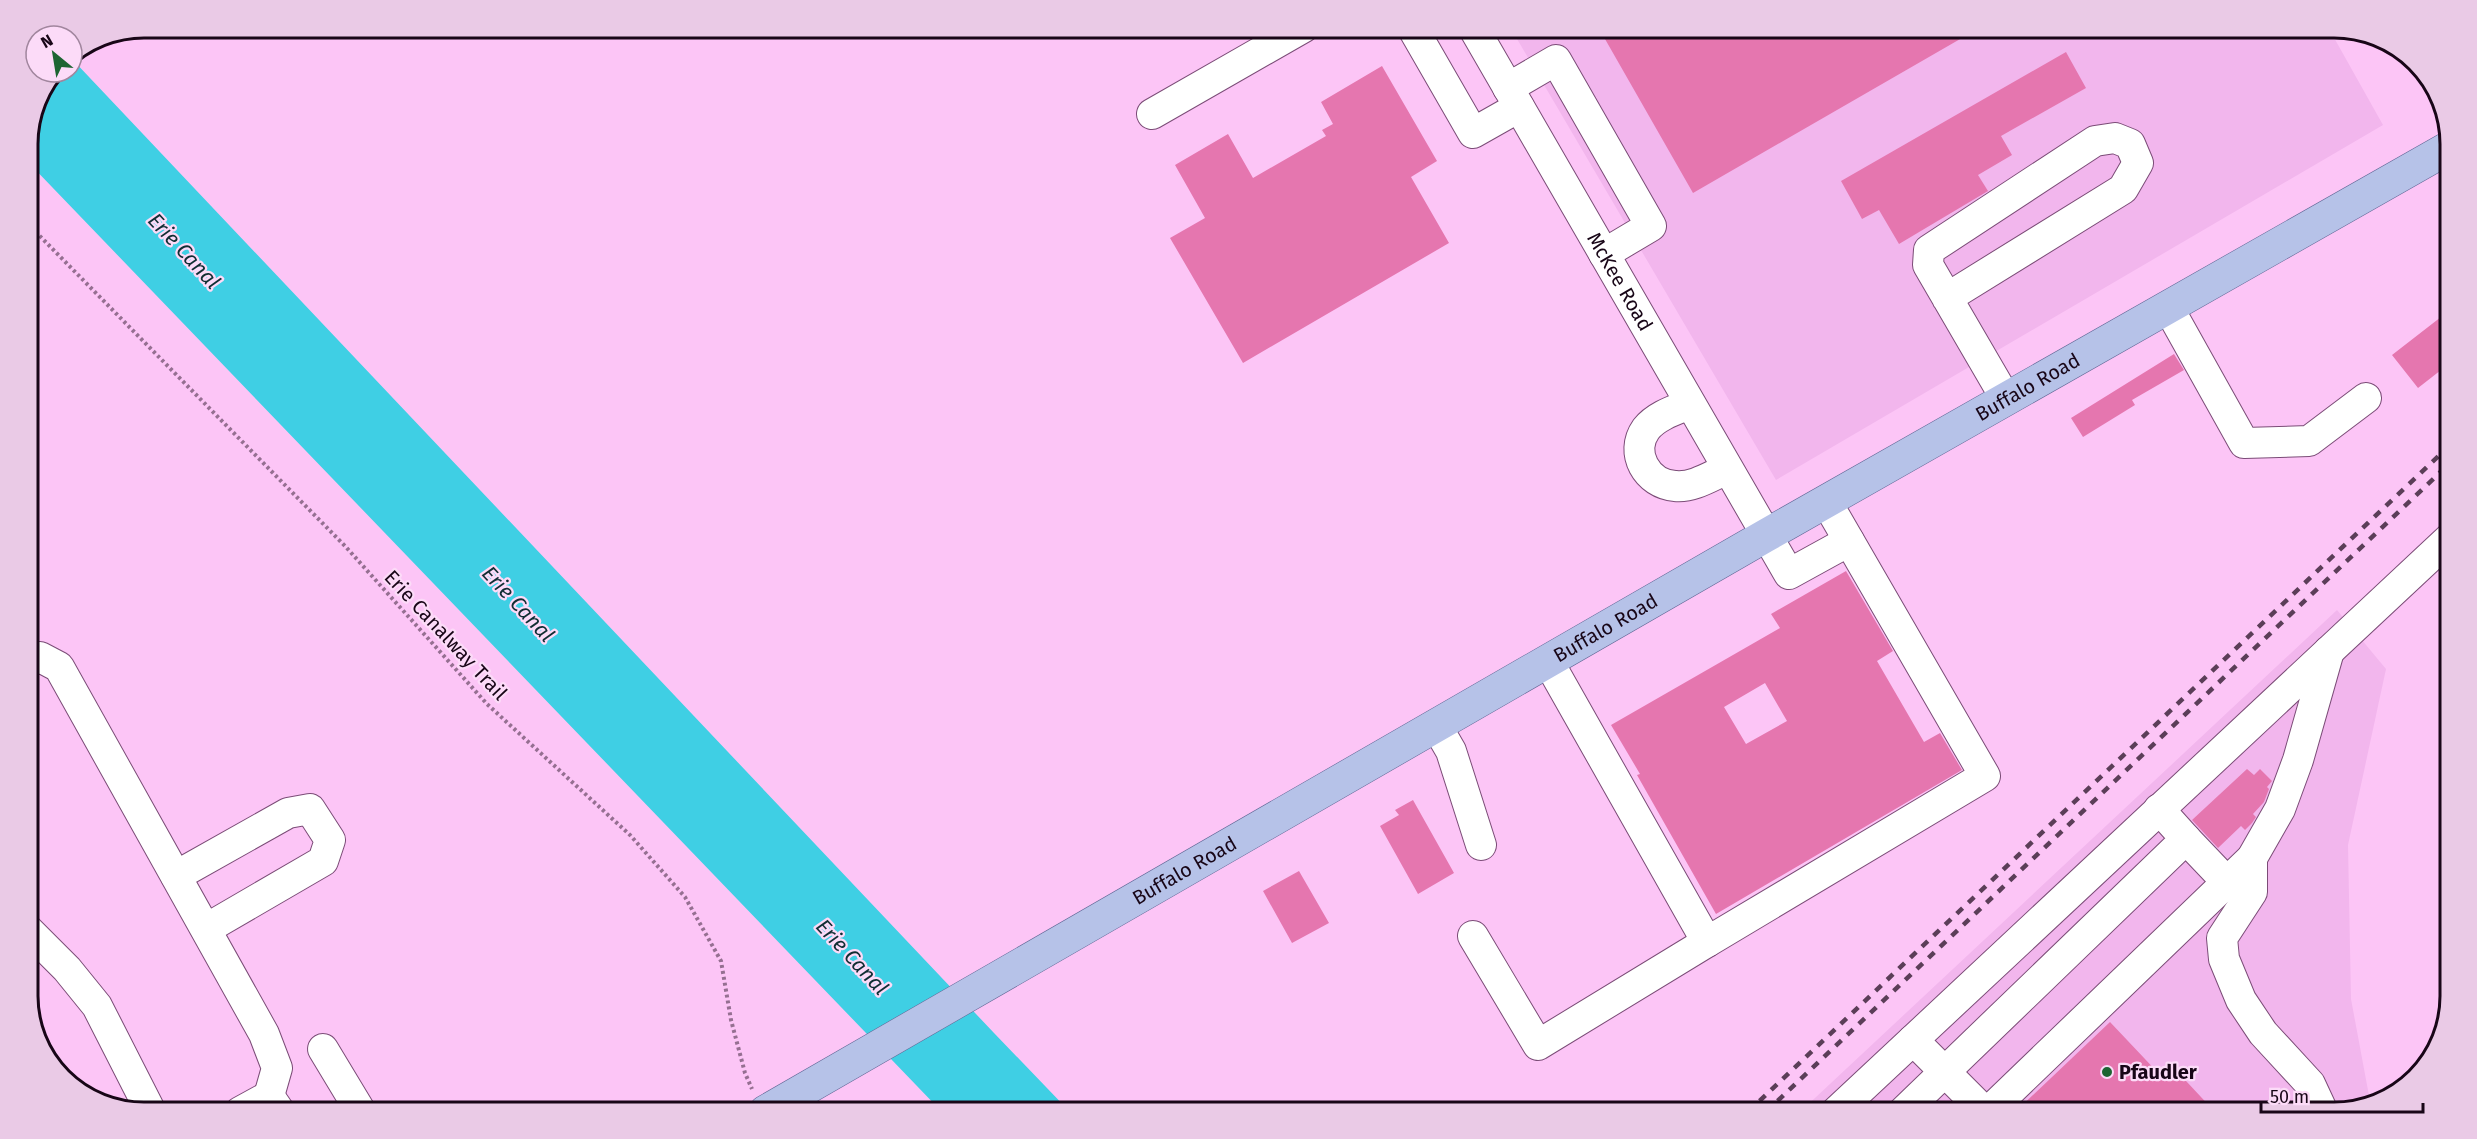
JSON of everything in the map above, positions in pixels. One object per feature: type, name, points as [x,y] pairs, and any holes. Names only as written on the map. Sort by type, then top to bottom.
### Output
[{"type":"main road","name":"Buffalo Road","points":[[760,1102],[842,1068],[1826,501],[2439,153]]},
{"type":"street","points":[[1152,114],[1285,38]]},
{"type":"street","points":[[1418,38],[1473,133],[1556,60],[1651,226],[1604,254]]},
{"type":"street","name":"McKee Road","points":[[1479,38],[1789,574],[1849,541]]},
{"type":"street","points":[[1947,298],[2123,189],[2138,163],[2135,151],[2130,144],[2115,138],[2095,141],[1936,243],[1929,250],[1928,265],[1947,298],[2006,399]]},
{"type":"street","points":[[2168,307],[2244,443],[2309,441],[2366,398]]},
{"type":"street","points":[[1690,404],[1665,414],[1647,427],[1640,440],[1640,459],[1646,472],[1659,483],[1677,487],[1699,483],[1727,469]]},
{"type":"street","points":[[1473,936],[1538,1045],[1985,776],[1826,501]]},
{"type":"street","points":[[1847,1102],[2439,548]]},
{"type":"street","points":[[1997,1102],[2252,858],[2280,809],[2298,760],[2329,651]]},
{"type":"street","points":[[38,658],[59,667],[264,1034],[277,1068],[274,1102]]},
{"type":"street","points":[[1548,661],[1707,942]]},
{"type":"street","points":[[1436,725],[1451,751],[1481,845]]},
{"type":"street","points":[[176,876],[288,813],[310,809],[330,840],[323,861],[206,929]]},
{"type":"street","points":[[2159,809],[2226,881]]},
{"type":"street","points":[[1914,1102],[2186,839]]},
{"type":"street","points":[[2252,858],[2252,892],[2222,938],[2224,960],[2241,1000],[2263,1033],[2310,1084],[2319,1102]]},
{"type":"street","points":[[38,940],[67,969],[97,1006],[146,1102]]},
{"type":"street","points":[[1913,1040],[1976,1102]]},
{"type":"street","points":[[323,1049],[355,1102]]},
{"type":"path","name":"Erie Canalway Trail","points":[[38,234],[345,546],[487,704],[630,835],[685,897],[721,961],[742,1063],[760,1102]]},
{"type":"shaded area","points":[[1516,38],[2334,38],[2383,125],[1776,480]]},
{"type":"shaded area","points":[[2337,610],[2386,669],[2348,845],[2351,999],[2369,1095],[2333,1102],[1811,1102]]},
{"type":"water","name":"Erie Canal","points":[[84,72],[1060,1102],[932,1102],[38,172],[38,137],[41,116],[56,84],[84,84]]},
{"type":"building","points":[[1604,38],[1962,38],[1693,193]]},
{"type":"building","points":[[2066,52],[2086,88],[2001,136],[2012,155],[1978,175],[1988,191],[1899,244],[1879,210],[1862,219],[1841,181]]},
{"type":"building","points":[[1382,66],[1437,161],[1411,177],[1449,243],[1243,363],[1170,238],[1205,218],[1175,165],[1228,134],[1253,178],[1326,136],[1322,130],[1333,124],[1321,102]]},
{"type":"building","points":[[2439,318],[2439,371],[2418,388],[2392,355]]},
{"type":"building","points":[[2174,354],[2184,370],[2132,400],[2135,405],[2083,437],[2071,418]]},
{"type":"building","points":[[1846,571],[1893,651],[1877,661],[1924,742],[1940,733],[1962,770],[1716,914],[1611,725],[1780,628],[1771,614]],"holes":[[[1765,683],[1787,721],[1746,744],[1724,707]]]},
{"type":"building","points":[[2247,769],[2254,775],[2260,769],[2272,781],[2267,787],[2269,789],[2264,802],[2253,814],[2256,817],[2252,823],[2245,830],[2241,826],[2218,848],[2192,820]]},
{"type":"building","points":[[1413,800],[1454,873],[1418,894],[1380,826],[1399,815],[1395,810]]},
{"type":"building","points":[[1299,871],[1329,923],[1292,943],[1263,891]]},
{"type":"building","name":"Pfaudler","points":[[2110,1022],[2162,1077],[2173,1067],[2206,1102],[2026,1102]]},
{"type":"railway","points":[[1759,1102],[2439,455]]},
{"type":"railway","points":[[1777,1102],[2439,473]]},
{"type":"place","name":"Pfaudler","points":[[2107,1072]]}]
